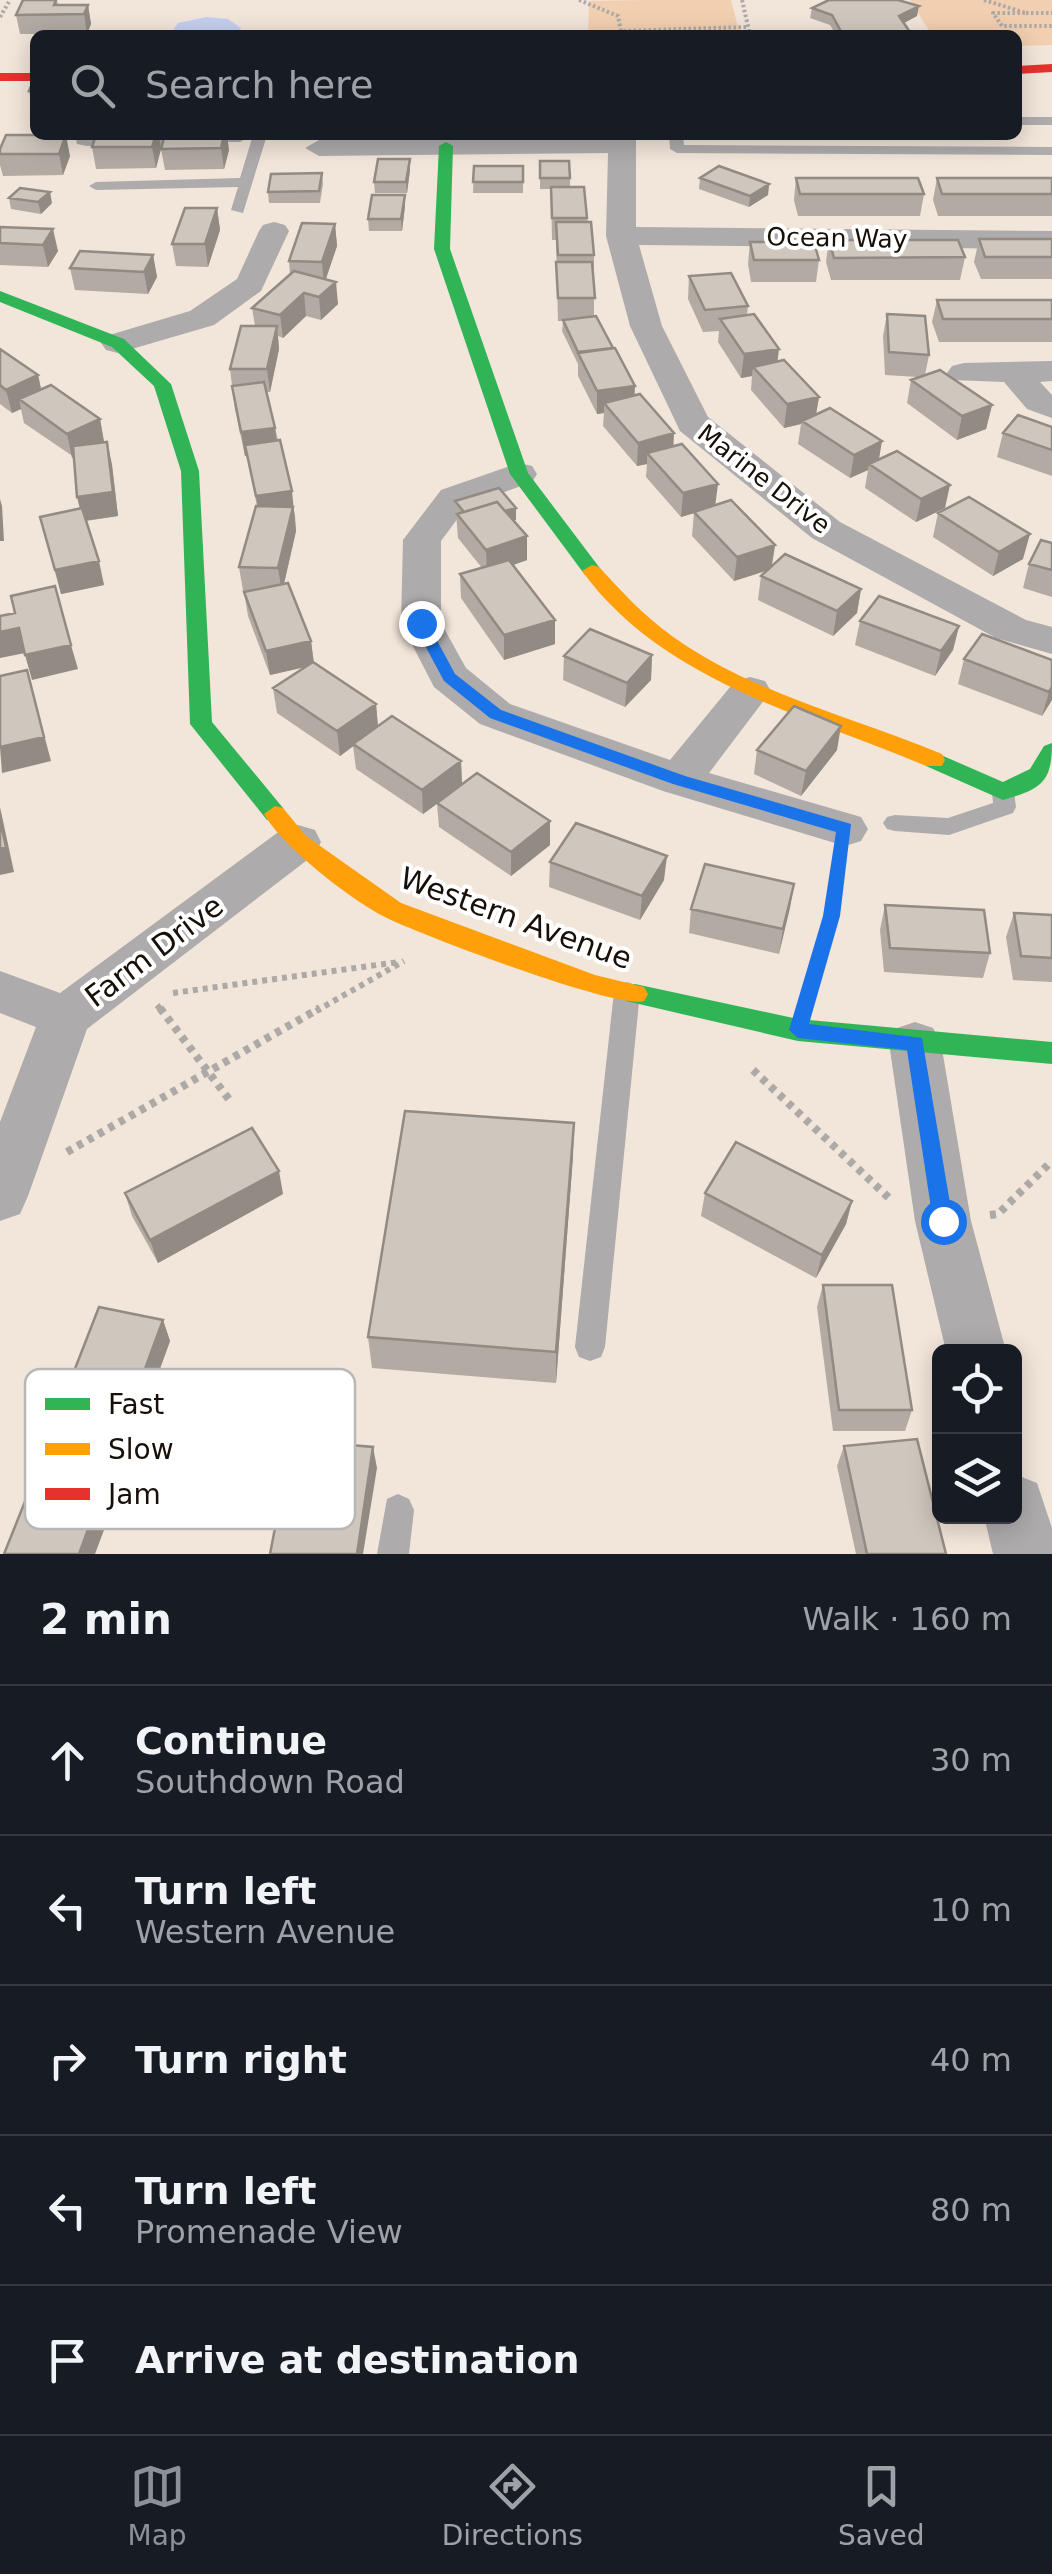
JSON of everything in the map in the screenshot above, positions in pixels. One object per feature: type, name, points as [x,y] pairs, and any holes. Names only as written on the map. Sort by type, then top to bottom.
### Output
[{"type":"street","points":[[1022,70],[1052,68]]},
{"type":"street","points":[[0,77],[30,77]]},
{"type":"street","points":[[317,151],[597,140]]},
{"type":"street","name":"Marine Drive","points":[[622,140],[621,236],[646,326],[693,423],[826,530],[1011,629],[1052,641]]},
{"type":"street","points":[[446,146],[442,249],[519,474],[604,586],[679,654],[750,691],[916,752],[1003,792],[1038,776],[1052,751]]},
{"type":"street","points":[[118,343],[202,318],[250,284],[274,231]]},
{"type":"street","name":"Ocean Way","points":[[621,236],[1052,240]]},
{"type":"street","name":"Western Avenue","points":[[0,296],[118,343],[162,384],[190,471],[201,724],[298,842],[392,910],[593,985],[798,1030],[1052,1053]]},
{"type":"street","points":[[964,373],[1052,371]]},
{"type":"street","points":[[1014,374],[1039,402],[1052,406]]},
{"type":"street","points":[[519,474],[454,498],[422,540],[421,623],[450,677],[495,714],[679,780],[845,828]]},
{"type":"street","points":[[679,780],[750,691]]},
{"type":"street","name":"Farm Drive","points":[[0,1196],[66,1017],[298,842]]},
{"type":"street","points":[[0,991],[66,1017]]},
{"type":"street","points":[[915,1043],[943,1221],[974,1344]]},
{"type":"street","points":[[1018,1524],[1026,1554]]},
{"type":"lane","points":[[1022,121],[1052,121]]},
{"type":"lane","points":[[238,210],[259,140]]},
{"type":"lane","points":[[677,140],[678,149],[1052,150]]},
{"type":"lane","points":[[96,186],[247,182]]},
{"type":"lane","points":[[895,823],[948,827],[1005,807],[1003,792]]},
{"type":"lane","points":[[590,1346],[627,992]]},
{"type":"lane","points":[[392,1554],[398,1510]]},
{"type":"path","points":[[0,17],[10,0]]},
{"type":"path","points":[[579,0],[618,16],[621,30]]},
{"type":"path","points":[[742,0],[749,30]]},
{"type":"path","points":[[984,0],[1026,13]]},
{"type":"path","points":[[1052,13],[993,13],[1002,26],[1052,26]]},
{"type":"path","points":[[1027,32],[1037,26]]},
{"type":"path","points":[[672,30],[748,27]]},
{"type":"path","points":[[798,1030],[832,916],[845,828]]},
{"type":"path","points":[[62,1156],[405,961],[441,928]]},
{"type":"path","points":[[231,1102],[150,996],[405,961]]},
{"type":"path","points":[[740,1017],[734,1053],[906,1214],[943,1221],[998,1214],[1052,1161]]},
{"type":"shaded area","points":[[731,0],[739,30],[588,30],[589,1]]},
{"type":"shaded area","points":[[910,0],[1052,0],[1052,45],[1022,46],[1022,30],[929,30]]},
{"type":"water","points":[[207,17],[228,19],[241,28],[173,30],[178,23]]},
{"type":"building","points":[[23,0],[88,5],[84,14],[16,15]]},
{"type":"building","points":[[829,0],[898,0],[919,6],[899,16],[909,30],[840,30],[832,15],[812,8]]},
{"type":"building","points":[[6,135],[64,140],[59,154],[0,154]]},
{"type":"building","points":[[94,140],[154,140],[152,147],[92,147]]},
{"type":"building","points":[[164,140],[223,140],[221,148],[161,149]]},
{"type":"building","points":[[378,159],[410,159],[406,182],[374,182]]},
{"type":"building","points":[[540,161],[569,161],[570,178],[540,178]]},
{"type":"building","points":[[474,166],[523,166],[523,182],[473,182]]},
{"type":"building","points":[[719,166],[769,184],[750,196],[700,178]]},
{"type":"building","points":[[322,173],[319,191],[268,192],[271,174]]},
{"type":"building","points":[[796,178],[918,178],[924,194],[800,194]]},
{"type":"building","points":[[937,178],[1052,178],[1052,194],[942,194]]},
{"type":"building","points":[[551,187],[584,187],[587,218],[552,218]]},
{"type":"building","points":[[20,188],[50,192],[38,202],[9,198]]},
{"type":"building","points":[[372,195],[405,195],[401,219],[368,219]]},
{"type":"building","points":[[185,208],[217,208],[205,244],[172,244]]},
{"type":"building","points":[[556,222],[591,222],[594,255],[558,255]]},
{"type":"building","points":[[302,223],[335,224],[322,262],[289,261]]},
{"type":"building","points":[[0,227],[53,229],[43,245],[0,243]]},
{"type":"building","points":[[979,239],[1052,239],[1052,257],[985,257]]},
{"type":"building","points":[[829,240],[958,240],[965,257],[834,258]]},
{"type":"building","points":[[750,242],[814,242],[819,260],[754,260]]},
{"type":"building","points":[[80,251],[153,255],[144,272],[70,268]]},
{"type":"building","points":[[556,262],[592,262],[595,298],[558,298]]},
{"type":"building","points":[[294,271],[336,282],[319,297],[304,293],[280,315],[252,308]]},
{"type":"building","points":[[731,273],[748,306],[705,310],[689,276]]},
{"type":"building","points":[[937,300],[1052,300],[1052,319],[943,319]]},
{"type":"building","points":[[754,314],[779,349],[744,354],[720,319]]},
{"type":"building","points":[[887,314],[925,316],[929,355],[889,352]]},
{"type":"building","points":[[596,316],[613,348],[578,352],[563,320]]},
{"type":"building","points":[[241,326],[277,326],[267,369],[230,369]]},
{"type":"building","points":[[615,348],[635,386],[597,391],[578,353]]},
{"type":"building","points":[[0,349],[38,375],[6,390],[0,385]]},
{"type":"building","points":[[784,360],[819,397],[787,404],[753,367]]},
{"type":"building","points":[[940,370],[992,405],[962,416],[911,380]]},
{"type":"building","points":[[264,382],[275,428],[241,432],[232,386]]},
{"type":"building","points":[[51,385],[100,419],[67,434],[19,399]]},
{"type":"building","points":[[640,394],[674,433],[638,443],[604,403]]},
{"type":"building","points":[[830,408],[882,441],[854,455],[802,421]]},
{"type":"building","points":[[1018,415],[1052,427],[1052,450],[1003,433]]},
{"type":"building","points":[[280,440],[292,491],[256,496],[245,445]]},
{"type":"building","points":[[107,442],[113,492],[77,497],[73,446]]},
{"type":"building","points":[[682,444],[718,484],[683,493],[647,453]]},
{"type":"building","points":[[897,451],[950,485],[921,499],[869,464]]},
{"type":"building","points":[[499,488],[516,508],[505,511],[497,502],[464,512],[455,501]]},
{"type":"building","points":[[969,497],[1030,534],[999,552],[938,513]]},
{"type":"building","points":[[731,500],[775,545],[737,557],[694,512]]},
{"type":"building","points":[[497,502],[527,536],[486,550],[457,514]]},
{"type":"building","points":[[256,506],[293,507],[278,568],[239,567]]},
{"type":"building","points":[[82,508],[99,561],[55,570],[40,517]]},
{"type":"building","points":[[1041,540],[1052,543],[1052,570],[1029,564]]},
{"type":"building","points":[[785,554],[861,589],[837,611],[761,576]]},
{"type":"building","points":[[509,560],[555,620],[504,635],[460,574]]},
{"type":"building","points":[[288,583],[311,641],[266,651],[244,592]]},
{"type":"building","points":[[55,586],[71,645],[25,655],[19,628],[0,632],[0,616],[15,613],[11,596]]},
{"type":"building","points":[[879,596],[959,626],[941,651],[860,621]]},
{"type":"building","points":[[590,629],[652,655],[627,683],[564,656]]},
{"type":"building","points":[[982,634],[1052,660],[1049,692],[964,659]]},
{"type":"building","points":[[313,662],[376,704],[337,731],[273,688]]},
{"type":"building","points":[[27,670],[44,737],[0,747],[0,676]]},
{"type":"building","points":[[794,706],[841,726],[806,771],[757,750]]},
{"type":"building","points":[[392,716],[461,761],[422,790],[353,744]]},
{"type":"building","points":[[477,773],[550,821],[511,852],[437,803]]},
{"type":"building","points":[[0,820],[6,847],[0,849]]},
{"type":"building","points":[[576,823],[667,856],[642,896],[550,862]]},
{"type":"building","points":[[705,864],[794,884],[783,929],[691,909]]},
{"type":"building","points":[[885,905],[984,910],[990,953],[890,948]]},
{"type":"building","points":[[1014,913],[1052,915],[1052,958],[1021,956]]},
{"type":"building","points":[[405,1111],[574,1123],[556,1352],[368,1337]]},
{"type":"building","points":[[252,1128],[279,1171],[150,1240],[125,1193]]},
{"type":"building","points":[[736,1142],[852,1201],[822,1255],[705,1193]]},
{"type":"building","points":[[823,1285],[892,1285],[912,1410],[839,1410]]},
{"type":"building","points":[[99,1307],[163,1320],[145,1369],[75,1369]]},
{"type":"building","points":[[917,1439],[932,1498],[932,1524],[938,1524],[946,1554],[867,1554],[844,1446]]},
{"type":"building","points":[[355,1445],[373,1447],[357,1554],[270,1554],[275,1529],[355,1529]]},
{"type":"building","points":[[25,1502],[25,1529],[88,1529],[79,1554],[4,1554]]},
{"type":"traffic: fast","points":[[446,146],[442,249],[519,474],[592,571]]},
{"type":"traffic: fast","points":[[0,296],[118,343],[162,384],[190,471],[201,724],[275,814]]},
{"type":"traffic: fast","points":[[934,760],[1003,792],[1038,775],[1052,751]]},
{"type":"traffic: fast","points":[[635,994],[798,1030],[1052,1053]]},
{"type":"traffic: slow","points":[[592,571],[627,610],[706,667],[934,760]]},
{"type":"traffic: slow","points":[[275,814],[298,842],[392,910],[593,985],[635,994]]},
{"type":"traffic: jam","points":[[1022,70],[1052,68]]},
{"type":"traffic: jam","points":[[0,77],[30,77]]},
{"type":"route","points":[[421,623],[450,677],[495,714],[679,780],[845,828],[832,916],[798,1030],[915,1043],[943,1221]]}]
